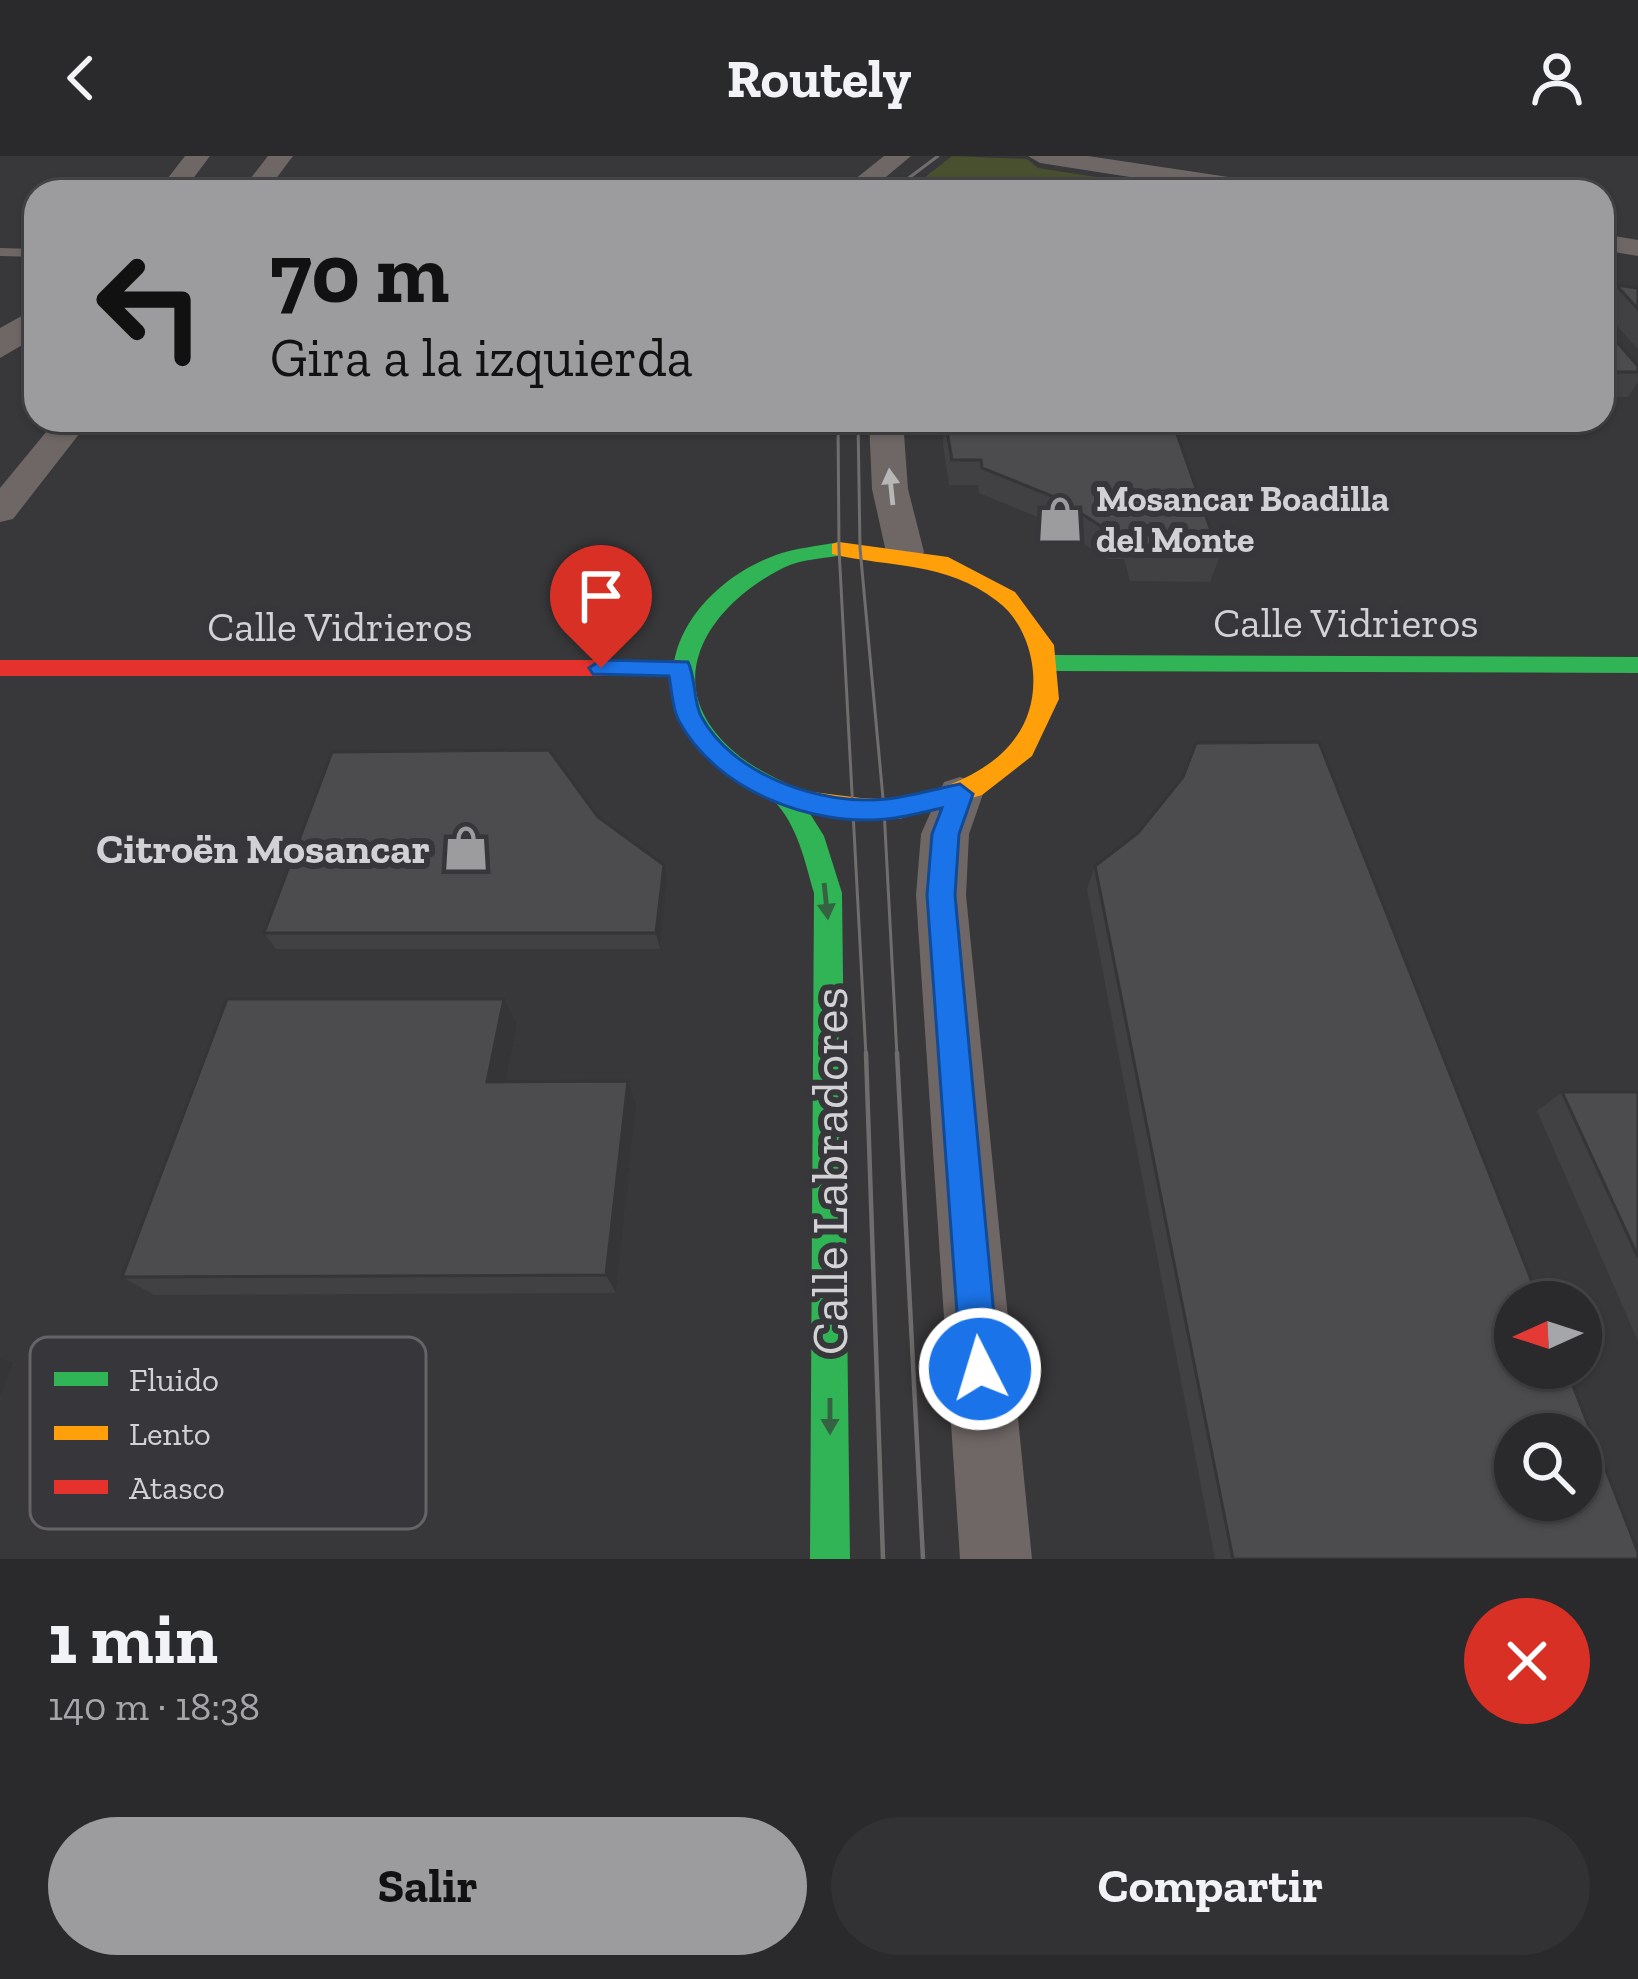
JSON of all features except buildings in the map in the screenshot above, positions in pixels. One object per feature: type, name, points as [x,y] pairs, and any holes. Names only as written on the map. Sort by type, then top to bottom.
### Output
[{"type":"street","points":[[179,180],[198,156]]},
{"type":"street","points":[[262,180],[281,156]]},
{"type":"street","points":[[866,180],[899,156]]},
{"type":"street","points":[[1040,156],[1197,180]]},
{"type":"street","points":[[846,165],[848,180]]},
{"type":"street","points":[[0,511],[63,432]]},
{"type":"street","points":[[887,432],[890,489],[904,552]]},
{"type":"street","points":[[860,548],[904,552],[972,573],[1025,612],[1053,663],[1049,713],[1018,760],[960,794],[884,809],[858,809],[783,794],[724,761],[688,717],[680,668],[695,623],[730,587],[780,561],[860,548]]},
{"type":"street","name":"Calle Vidrieros","points":[[1053,663],[1638,665]]},
{"type":"street","name":"Calle Vidrieros","points":[[0,668],[680,668]]},
{"type":"street","name":"Calle Labradores","points":[[783,794],[811,836],[828,893],[830,1559]]},
{"type":"street","points":[[960,794],[945,834],[941,895],[996,1559]]},
{"type":"green space","points":[[952,156],[1027,159],[1038,168],[1116,180],[921,180]]},
{"type":"tram line","points":[[906,180],[938,156]]},
{"type":"tram line","points":[[838,432],[839,549],[866,1056]]},
{"type":"tram line","points":[[858,432],[860,548],[884,809],[897,1056]]},
{"type":"tram line","points":[[866,1053],[883,1559]]},
{"type":"tram line","points":[[897,1053],[923,1559]]},
{"type":"traffic: fast","points":[[802,801],[756,781],[720,754],[696,723],[684,690],[685,655],[700,621],[730,590],[776,563],[839,549]]},
{"type":"traffic: fast","points":[[1053,663],[1638,665]]},
{"type":"traffic: fast","points":[[783,794],[811,836],[828,893],[830,1559]]},
{"type":"traffic: slow","points":[[802,801],[899,809],[973,788],[1023,749],[1047,699],[1042,645],[1008,597],[940,562],[839,549]]},
{"type":"traffic: jam","points":[[0,668],[680,668]]},
{"type":"place","name":"Mosancar Boadilla del Monte","points":[[1060,519]]},
{"type":"place","name":"Citroën Mosancar","points":[[466,848]]},
{"type":"route","points":[[601,668],[680,668],[688,717],[724,761],[783,794],[819,805],[884,809],[960,794],[945,834],[941,895],[980,1369]]}]
